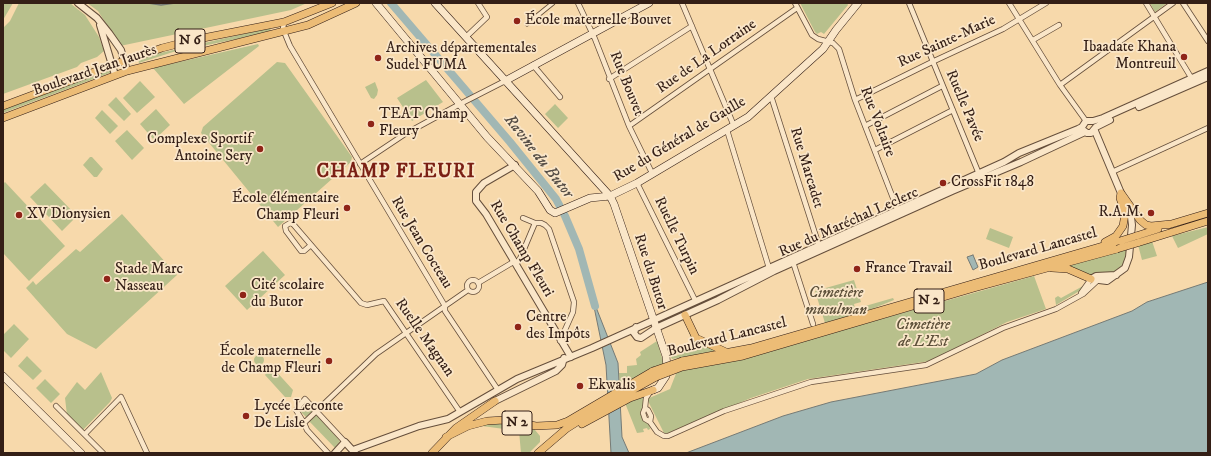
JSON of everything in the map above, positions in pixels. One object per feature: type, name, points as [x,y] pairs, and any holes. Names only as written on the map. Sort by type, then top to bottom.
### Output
[{"type":"main road","name":"Boulevard Jean Jaurès","points":[[3,106],[125,60],[192,40],[284,22],[332,3]]},
{"type":"main road","name":"Boulevard Jean Jaurès","points":[[3,118],[127,71],[308,25],[356,3]]},
{"type":"main road","points":[[376,3],[461,103],[487,137],[513,163]]},
{"type":"main road","name":"Rue du Butor","points":[[435,3],[610,196],[666,356],[666,376],[658,388],[652,390]]},
{"type":"main road","points":[[505,81],[649,3]]},
{"type":"main road","name":"Rue du Général de Gaulle","points":[[513,163],[538,191],[550,210],[555,213],[590,198],[610,196],[637,183],[748,117],[824,49],[836,30],[858,3]]},
{"type":"main road","name":"Rue du Général de Gaulle","points":[[590,198],[597,191],[598,182]]},
{"type":"main road","points":[[1121,193],[1131,204],[1135,214],[1146,225],[1171,224]]},
{"type":"main road","points":[[1044,266],[1060,255],[1107,242],[1116,236],[1125,220],[1120,198],[1121,193]]},
{"type":"main road","name":"Boulevard Lancastel","points":[[682,364],[743,356],[1044,266],[1120,241],[1136,239],[1171,224],[1208,213]]},
{"type":"main road","name":"N 2","points":[[1044,266],[1117,249],[1136,239],[1208,221]]},
{"type":"main road","points":[[1044,266],[1068,269],[1094,280]]},
{"type":"main road","name":"Boulevard Lancastel","points":[[446,437],[468,426],[487,421],[504,420],[536,426],[557,425],[588,415],[622,389],[682,364],[757,346],[1044,266]]},
{"type":"main road","points":[[685,315],[696,338],[704,343],[728,352]]},
{"type":"main road","name":"Boulevard Lancastel","points":[[630,394],[655,374]]},
{"type":"main road","points":[[3,376],[81,453]]},
{"type":"main road","points":[[538,453],[588,415],[630,394],[652,390]]},
{"type":"main road","points":[[446,437],[468,418],[495,401]]},
{"type":"main road","name":"N 2","points":[[432,453],[446,437]]},
{"type":"street","points":[[78,3],[97,18],[121,50],[127,71]]},
{"type":"street","points":[[466,37],[487,17],[478,3]]},
{"type":"street","points":[[527,24],[553,3]]},
{"type":"street","name":"Rue Bouvet","points":[[578,3],[592,33],[629,126],[652,173]]},
{"type":"street","points":[[682,3],[734,126]]},
{"type":"street","name":"Ruelle Pavée","points":[[909,3],[979,174]]},
{"type":"street","points":[[652,390],[646,398],[643,413],[645,419],[650,422],[660,435],[668,436],[724,412],[812,382],[926,365],[1003,328],[1056,309],[1083,294],[1096,276],[1118,274],[1125,268],[1128,261],[1132,225],[1131,217],[1103,151],[1086,121],[1060,85],[1009,3]]},
{"type":"street","name":"Rue Sainte-Marie","points":[[855,100],[1020,20],[1046,3]]},
{"type":"street","points":[[1146,3],[1192,79]]},
{"type":"street","points":[[1060,85],[1173,3]]},
{"type":"street","points":[[1183,3],[1208,41]]},
{"type":"street","points":[[796,5],[812,35],[818,39],[829,41]]},
{"type":"street","name":"Rue de La Lorraine","points":[[629,126],[711,69],[796,5]]},
{"type":"street","points":[[97,18],[106,40],[115,75]]},
{"type":"street","name":"Rue Jean Cocteau","points":[[284,22],[284,32],[290,46],[444,306],[445,311],[498,390]]},
{"type":"street","points":[[1033,40],[1059,25]]},
{"type":"street","points":[[609,78],[692,26]]},
{"type":"street","name":"Rue Voltaire","points":[[829,41],[839,49],[855,100],[899,212]]},
{"type":"street","points":[[533,65],[560,97]]},
{"type":"street","name":"Rue du Maréchal Leclerc","points":[[354,452],[419,426],[442,422],[517,379],[592,348],[694,300],[818,246],[1028,159],[1208,71]]},
{"type":"street","name":"Rue du Maréchal Leclerc","points":[[636,327],[634,333],[638,338],[1019,154],[1090,129],[1208,77]]},
{"type":"street","points":[[360,164],[405,134],[505,81]]},
{"type":"street","points":[[865,126],[942,86]]},
{"type":"street","name":"Rue Marcadet","points":[[771,96],[818,246]]},
{"type":"street","points":[[874,150],[953,110]]},
{"type":"street","points":[[1112,172],[1208,128]]},
{"type":"street","points":[[726,130],[769,268]]},
{"type":"street","name":"Rue Champ Fleuri","points":[[513,163],[504,171],[484,183],[476,192],[475,196],[560,341],[571,357]]},
{"type":"street","name":"Ruelle Turpin","points":[[637,183],[694,300]]},
{"type":"street","points":[[523,218],[534,223],[541,223],[549,229],[574,302],[573,312],[560,341]]},
{"type":"street","name":"Ruelle Magnan","points":[[311,245],[304,251],[301,251],[286,231],[285,226],[290,223],[293,224],[361,303],[367,305],[384,302],[460,412]]},
{"type":"street","points":[[478,283],[519,261],[534,223]]},
{"type":"street","points":[[793,262],[813,324]]},
{"type":"street","points":[[1080,274],[1085,282],[1085,288]]},
{"type":"street","points":[[468,290],[466,285],[469,281],[474,280],[478,283]]},
{"type":"street","points":[[1079,296],[1094,280]]},
{"type":"street","points":[[468,290],[476,292],[479,288],[478,283]]},
{"type":"street","points":[[304,423],[376,354],[468,290]]},
{"type":"street","points":[[679,308],[685,315]]},
{"type":"street","points":[[495,401],[556,371],[562,365],[565,349]]},
{"type":"street","points":[[85,434],[121,396],[147,453]]},
{"type":"street","points":[[328,453],[307,430],[296,410],[305,399],[354,452]]},
{"type":"street","points":[[56,406],[104,453]]},
{"type":"street","points":[[335,453],[346,442]]},
{"type":"green space","points":[[3,3],[13,3],[3,20]]},
{"type":"green space","points":[[19,3],[70,3],[85,15],[99,37],[104,51],[97,57],[81,63],[77,67],[3,94],[3,28],[10,21]]},
{"type":"green space","points":[[87,3],[307,3],[291,10],[120,46],[98,11]]},
{"type":"green space","points":[[800,3],[847,3],[848,5],[824,34],[821,32],[817,34]]},
{"type":"green space","points":[[1150,3],[1167,3],[1155,12]]},
{"type":"green space","points":[[270,28],[271,32],[173,52],[139,63],[138,58]]},
{"type":"green space","points":[[258,44],[259,46],[184,104],[153,68]]},
{"type":"green space","points":[[277,62],[285,63],[352,157],[351,162],[278,227],[201,133],[203,127]]},
{"type":"green space","points":[[111,69],[112,72],[3,113],[3,110]]},
{"type":"green space","points":[[426,80],[443,102],[412,121],[397,98]]},
{"type":"green space","points":[[140,81],[155,97],[137,113],[123,98]]},
{"type":"green space","points":[[375,82],[378,90],[374,99],[371,98],[365,87]]},
{"type":"green space","points":[[116,97],[131,114],[124,121],[108,105]]},
{"type":"green space","points":[[555,104],[568,118],[558,128],[545,114]]},
{"type":"green space","points":[[156,109],[170,125],[154,140],[140,124]]},
{"type":"green space","points":[[102,110],[118,126],[110,134],[95,118]]},
{"type":"green space","points":[[127,130],[144,148],[132,160],[115,141]]},
{"type":"green space","points":[[90,157],[92,157],[103,169],[97,177],[94,177],[83,165]]},
{"type":"green space","name":"XV Dionysien","points":[[5,182],[65,246],[29,281],[3,253],[3,184]]},
{"type":"green space","points":[[45,183],[77,216],[62,231],[30,197]]},
{"type":"green space","name":"Stade Marc Nasseau","points":[[122,214],[177,275],[96,349],[67,334],[26,288],[33,281],[36,285],[76,249],[80,252]]},
{"type":"green space","points":[[1208,227],[1208,234],[1178,248],[1172,236]]},
{"type":"green space","points":[[990,228],[1013,237],[1009,248],[986,239]]},
{"type":"green space","points":[[1152,241],[1157,256],[1142,260],[1138,245]]},
{"type":"green space","points":[[1127,249],[1123,265],[1115,272],[1092,274],[1090,277],[1065,266]]},
{"type":"green space","points":[[263,251],[285,275],[247,310],[225,286]]},
{"type":"green space","name":"Cimetière de L'Est","points":[[1034,276],[1046,309],[1007,322],[930,361],[808,379],[751,398],[668,433],[664,433],[647,399],[670,389],[677,371],[768,352]]},
{"type":"green space","name":"Cimetière musulman","points":[[854,280],[861,302],[854,304],[855,309],[893,298],[894,300],[862,313],[825,323],[815,291]]},
{"type":"green space","points":[[1083,286],[1081,290],[1056,305],[1055,298],[1058,296],[1061,298]]},
{"type":"green space","points":[[14,324],[29,339],[11,358],[3,350],[3,335]]},
{"type":"green space","points":[[686,325],[694,340],[705,346],[720,351],[672,359],[670,355],[675,353],[676,356],[695,347]]},
{"type":"green space","points":[[657,341],[664,364],[620,387],[619,373],[627,373],[627,366],[637,365],[636,359],[641,355],[640,352]]},
{"type":"green space","points":[[259,355],[264,360],[259,365],[254,360]]},
{"type":"green space","points":[[27,356],[42,371],[33,380],[18,366]]},
{"type":"green space","points":[[270,368],[273,368],[293,390],[291,397],[285,397],[265,375]]},
{"type":"green space","points":[[101,372],[112,398],[110,402],[82,431],[67,415],[65,398],[77,382],[85,390]]},
{"type":"green space","points":[[45,379],[60,394],[51,403],[36,388]]},
{"type":"green space","points":[[645,396],[641,414],[645,422],[649,423],[650,429],[643,429],[644,432],[637,433],[625,403]]},
{"type":"green space","points":[[307,404],[315,412],[308,419],[300,411],[300,408]]},
{"type":"green space","points":[[317,414],[340,441],[335,448],[309,421]]},
{"type":"green space","points":[[497,423],[535,430],[540,436],[540,442],[529,453],[521,453],[519,431],[482,426]]},
{"type":"water","points":[[973,255],[978,267],[973,270],[967,257]]},
{"type":"water","points":[[1208,282],[1208,453],[686,453],[783,416],[831,402],[976,374],[1002,360],[1132,311],[1147,302]]},
{"type":"water","points":[[592,297],[618,363],[622,437],[629,453],[611,453],[606,365]]},
{"type":"waterway","points":[[148,3],[161,5],[175,3]]},
{"type":"waterway","name":"Ravine du Butor","points":[[391,3],[510,142],[556,199],[579,249],[595,306]]},
{"type":"place","name":"École maternelle Bouvet","points":[[517,21]]},
{"type":"place","name":"Ibaadate Khana Montreuil","points":[[1184,57]]},
{"type":"place","name":"Archives départementales Sudel FUMA","points":[[378,58]]},
{"type":"place","name":"TEAT Champ Fleury","points":[[371,124]]},
{"type":"place","name":"Complexe Sportif Antoine Sery","points":[[260,149]]},
{"type":"place","name":"CrossFit 1848","points":[[943,183]]},
{"type":"place","name":"École élémentaire Champ Fleuri","points":[[347,208]]},
{"type":"place","name":"R.A.M.","points":[[1151,213]]},
{"type":"place","name":"XV Dionysien","points":[[19,215]]},
{"type":"place","name":"France Travail","points":[[857,269]]},
{"type":"place","name":"Stade Marc Nasseau","points":[[107,279]]},
{"type":"place","name":"Cité scolaire du Butor","points":[[243,295]]},
{"type":"place","name":"Centre des Impôts","points":[[518,327]]},
{"type":"place","name":"École maternelle de Champ Fleuri","points":[[329,361]]},
{"type":"place","name":"Ekwalis","points":[[580,386]]},
{"type":"place","name":"Lycée Leconte De Lisle","points":[[246,416]]},
{"type":"district","name":"CHAMP FLEURI","points":[[396,173]]}]
